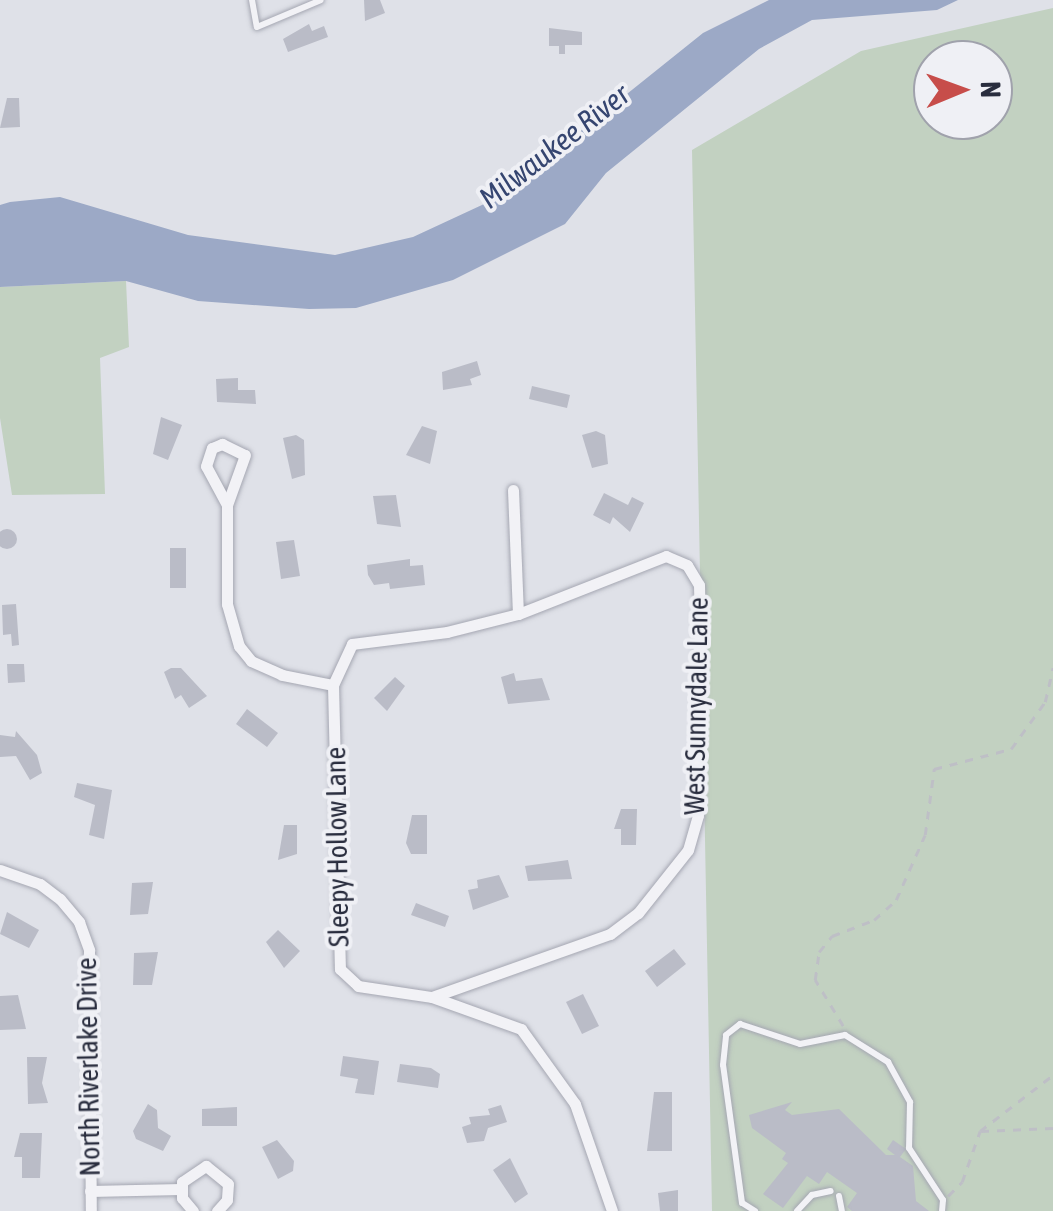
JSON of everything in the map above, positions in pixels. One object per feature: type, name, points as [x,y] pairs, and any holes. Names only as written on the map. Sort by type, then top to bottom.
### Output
[{"type":"street","points":[[226,505],[206,466],[212,448],[222,444],[245,455],[226,505],[227,604],[239,646],[251,660],[282,675],[333,685],[352,644],[447,632],[518,614],[513,490]]},
{"type":"street","name":"West Sunnydale Lane","points":[[432,997],[610,934],[638,913],[688,850],[698,815],[699,585],[687,565],[666,556],[518,614]]},
{"type":"street","name":"Sleepy Hollow Lane","points":[[333,685],[340,968],[358,986],[432,997],[521,1029],[544,1053],[575,1104],[612,1211]]},
{"type":"street","name":"North Riverlake Drive","points":[[0,870],[40,884],[60,899],[79,922],[89,950],[91,1211]]},
{"type":"street","points":[[181,1189],[192,1170],[220,1171],[229,1192],[216,1211]]},
{"type":"street","points":[[90,1191],[181,1189]]},
{"type":"street","points":[[181,1189],[193,1211]]},
{"type":"lane","points":[[252,0],[257,27],[322,0]]},
{"type":"lane","points":[[755,1211],[742,1207],[723,1065],[726,1035],[748,1024],[800,1044],[845,1035],[869,1047],[902,1080],[910,1102],[909,1148],[943,1200],[942,1211]]},
{"type":"lane","points":[[797,1211],[812,1194],[831,1191]]},
{"type":"lane","points":[[839,1196],[842,1211]]},
{"type":"path","points":[[845,1035],[815,980],[819,952],[832,936],[874,920],[896,900],[924,836],[934,769],[1011,749],[1045,702],[1053,668]]},
{"type":"path","points":[[943,1200],[962,1182],[980,1131],[1053,1075]]},
{"type":"path","points":[[980,1131],[1053,1128]]},
{"type":"green space","points":[[1053,8],[1053,1211],[712,1211],[692,150],[861,51]]},
{"type":"green space","points":[[126,281],[129,347],[100,358],[105,494],[12,495],[0,418],[0,287]]},
{"type":"water","name":"Milwaukee River","points":[[769,0],[958,0],[937,10],[812,20],[759,49],[606,173],[565,224],[453,280],[356,308],[309,309],[198,301],[126,281],[0,287],[0,205],[10,202],[60,197],[188,235],[335,255],[413,237],[497,198],[703,33]]},
{"type":"building","points":[[364,0],[380,0],[385,13],[365,21]]},
{"type":"building","points":[[309,24],[312,31],[324,26],[328,37],[288,52],[283,39]]},
{"type":"building","points":[[549,28],[582,32],[582,45],[565,45],[565,54],[559,54],[559,46],[549,46]]},
{"type":"building","points":[[7,98],[19,98],[20,127],[0,128]]},
{"type":"building","points":[[477,361],[481,375],[470,379],[472,385],[443,390],[442,372]]},
{"type":"building","points":[[238,378],[238,390],[255,390],[256,404],[217,402],[216,379]]},
{"type":"building","points":[[532,386],[570,395],[567,408],[529,399]]},
{"type":"building","points":[[161,417],[182,425],[168,460],[153,454]]},
{"type":"building","points":[[422,426],[437,431],[430,464],[406,455]]},
{"type":"building","points":[[596,431],[605,435],[608,464],[592,468],[582,435]]},
{"type":"building","points":[[296,435],[304,440],[305,475],[292,479],[283,438]]},
{"type":"building","points":[[604,493],[628,505],[632,497],[644,503],[630,532],[613,517],[610,524],[593,515]]},
{"type":"building","points":[[396,495],[401,527],[377,524],[373,496]]},
{"type":"building","points":[[7,529],[17,539],[7,549],[-3,539]]},
{"type":"building","points":[[294,540],[300,576],[281,579],[276,542]]},
{"type":"building","points":[[170,548],[186,548],[186,588],[170,588]]},
{"type":"building","points":[[410,559],[410,566],[423,565],[425,585],[390,589],[389,583],[374,585],[368,575],[367,565]]},
{"type":"building","points":[[16,604],[19,645],[12,646],[11,634],[3,635],[2,605]]},
{"type":"building","points":[[7,664],[24,664],[25,682],[8,683]]},
{"type":"building","points":[[181,668],[207,696],[189,708],[181,695],[175,699],[164,672]]},
{"type":"building","points":[[514,673],[516,681],[542,678],[550,700],[508,704],[501,677]]},
{"type":"building","points":[[395,677],[405,686],[387,711],[374,698]]},
{"type":"building","points":[[247,709],[278,733],[267,747],[236,724]]},
{"type":"building","points":[[16,731],[37,755],[42,773],[30,780],[16,756],[0,757],[0,735],[15,737]]},
{"type":"building","points":[[77,783],[112,790],[104,839],[89,835],[95,805],[74,797]]},
{"type":"building","points":[[621,809],[637,809],[636,845],[621,845],[621,829],[614,829]]},
{"type":"building","points":[[412,815],[427,815],[427,854],[411,854],[406,843]]},
{"type":"building","points":[[284,825],[297,825],[297,854],[278,860]]},
{"type":"building","points":[[568,860],[572,879],[528,881],[525,866]]},
{"type":"building","points":[[499,875],[509,897],[473,910],[468,890],[478,888],[477,880]]},
{"type":"building","points":[[153,882],[148,914],[130,915],[132,883]]},
{"type":"building","points":[[416,903],[449,916],[445,927],[411,915]]},
{"type":"building","points":[[7,912],[39,930],[29,948],[0,934]]},
{"type":"building","points":[[278,930],[300,951],[284,968],[266,942]]},
{"type":"building","points":[[674,949],[686,964],[657,987],[645,971]]},
{"type":"building","points":[[158,952],[152,985],[133,985],[134,953]]},
{"type":"building","points":[[583,994],[599,1026],[582,1034],[566,1002]]},
{"type":"building","points":[[18,995],[26,1029],[0,1030],[0,996]]},
{"type":"building","points":[[343,1056],[379,1061],[374,1095],[355,1093],[358,1079],[340,1076]]},
{"type":"building","points":[[27,1057],[47,1057],[42,1083],[48,1103],[28,1104]]},
{"type":"building","points":[[400,1064],[431,1068],[440,1074],[438,1088],[397,1082]]},
{"type":"building","points":[[654,1092],[672,1092],[672,1151],[647,1151]]},
{"type":"building","points":[[792,1102],[785,1110],[792,1115],[839,1109],[886,1155],[895,1155],[887,1149],[893,1140],[906,1149],[900,1157],[913,1166],[916,1201],[929,1211],[852,1211],[847,1207],[857,1193],[827,1172],[819,1184],[807,1176],[783,1208],[763,1194],[788,1163],[782,1159],[786,1153],[752,1128],[749,1115]]},
{"type":"building","points":[[148,1104],[157,1110],[158,1128],[171,1136],[163,1151],[136,1139],[133,1131]]},
{"type":"building","points":[[501,1105],[507,1122],[488,1128],[484,1141],[467,1143],[462,1127],[471,1124],[469,1117],[490,1115],[488,1109]]},
{"type":"building","points":[[237,1107],[237,1126],[202,1126],[202,1109]]},
{"type":"building","points":[[20,1133],[42,1133],[40,1178],[22,1178],[22,1157],[14,1157]]},
{"type":"building","points":[[277,1140],[294,1161],[293,1171],[278,1179],[262,1147]]},
{"type":"building","points":[[510,1158],[528,1194],[515,1203],[493,1170]]},
{"type":"building","points":[[678,1190],[678,1211],[660,1211],[658,1193]]}]
